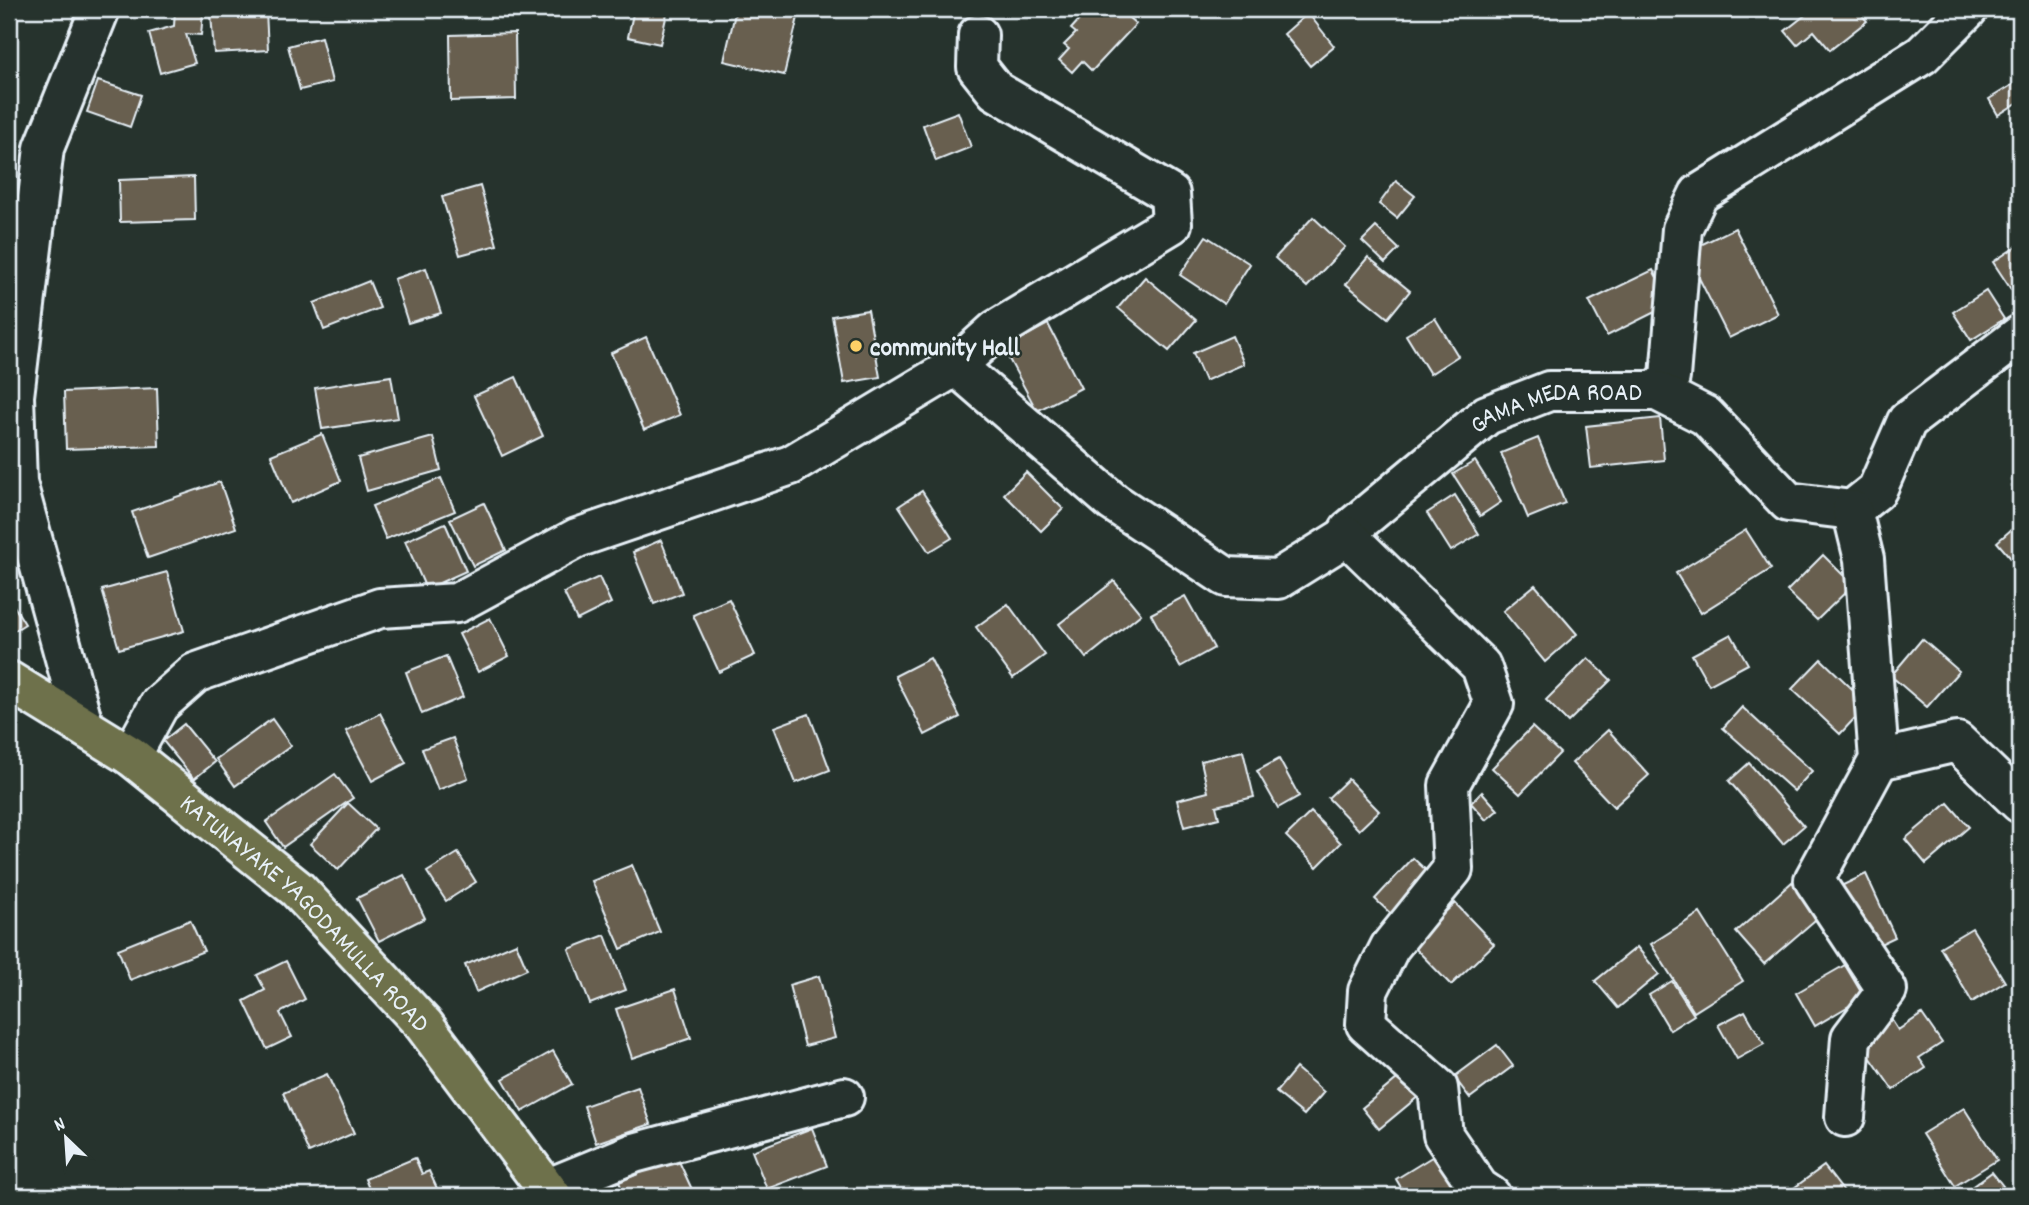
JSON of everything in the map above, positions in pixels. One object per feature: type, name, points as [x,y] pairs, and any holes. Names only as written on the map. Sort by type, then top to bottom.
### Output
[{"type":"main road","name":"KATUNAYAKE YAGODAMULLA ROAD","points":[[9,681],[83,724],[131,756],[298,889],[424,1025],[549,1193]]},
{"type":"street","points":[[83,724],[17,484],[14,396],[44,148],[100,9]]},
{"type":"street","points":[[1657,391],[1670,377],[1682,229],[1699,194],[1922,55],[1968,9]]},
{"type":"street","points":[[131,756],[159,705],[195,673],[380,608],[457,603],[577,538],[792,465],[956,366],[996,330],[1172,224],[1170,194],[996,90],[977,67],[978,35]]},
{"type":"street","points":[[1844,1117],[1851,1038],[1887,990],[1814,880],[1879,760],[1864,559],[1852,510],[1877,490],[1907,421],[2020,335]]},
{"type":"street","name":"GAMA MEDA ROAD","points":[[956,366],[1112,502],[1226,576],[1278,579],[1347,536],[1349,530],[1487,415],[1549,391],[1657,391],[1706,416],[1788,502],[1852,510]]},
{"type":"street","points":[[1347,536],[1481,666],[1494,704],[1449,785],[1453,869],[1390,947],[1368,991],[1366,1024],[1438,1088],[1443,1135],[1479,1188],[1491,1196]]},
{"type":"street","points":[[1879,760],[1957,742],[2020,803]]},
{"type":"street","points":[[549,1193],[634,1153],[844,1097]]},
{"type":"building","points":[[634,9],[668,9],[660,44],[628,37]]},
{"type":"building","points":[[736,9],[800,9],[784,75],[724,61]]},
{"type":"building","points":[[1089,9],[1119,9],[1136,24],[1092,71],[1082,61],[1072,72],[1059,60],[1069,49],[1064,45],[1076,33],[1071,29]]},
{"type":"building","points":[[1813,9],[1857,9],[1867,21],[1830,50],[1814,31],[1797,45],[1785,31]]},
{"type":"building","points":[[175,10],[203,12],[201,35],[186,34],[195,63],[160,73],[149,33],[174,26]]},
{"type":"building","points":[[266,11],[268,50],[214,53],[211,14]]},
{"type":"building","points":[[1308,13],[1334,46],[1310,66],[1284,34]]},
{"type":"building","points":[[515,33],[516,99],[451,101],[450,35]]},
{"type":"building","points":[[321,37],[332,82],[300,90],[288,46]]},
{"type":"building","points":[[2020,80],[2020,101],[1998,115],[1989,99]]},
{"type":"building","points":[[98,81],[141,95],[130,127],[87,112]]},
{"type":"building","points":[[958,112],[971,147],[936,161],[923,125]]},
{"type":"building","points":[[194,177],[195,220],[120,222],[119,180]]},
{"type":"building","points":[[1396,181],[1415,196],[1397,218],[1379,204]]},
{"type":"building","points":[[480,186],[497,245],[460,255],[442,197]]},
{"type":"building","points":[[1313,217],[1345,247],[1307,287],[1275,258]]},
{"type":"building","points":[[1376,227],[1399,249],[1385,263],[1362,241]]},
{"type":"building","points":[[1735,228],[1778,314],[1729,338],[1686,252]]},
{"type":"building","points":[[1206,236],[1250,264],[1224,304],[1180,275]]},
{"type":"building","points":[[2020,244],[2020,303],[1993,262]]},
{"type":"building","points":[[1368,257],[1410,291],[1388,318],[1346,284]]},
{"type":"building","points":[[426,268],[441,313],[408,323],[394,279]]},
{"type":"building","points":[[1653,270],[1671,304],[1607,336],[1589,301]]},
{"type":"building","points":[[1145,277],[1196,320],[1169,351],[1118,308]]},
{"type":"building","points":[[369,281],[380,308],[324,330],[314,303]]},
{"type":"building","points":[[1986,291],[2004,319],[1971,340],[1953,312]]},
{"type":"building","name":"community Hall","points":[[868,310],[880,377],[844,383],[832,316]]},
{"type":"building","points":[[1435,318],[1458,356],[1430,374],[1406,335]]},
{"type":"building","points":[[1048,324],[1081,388],[1037,411],[1003,348]]},
{"type":"building","points":[[1232,336],[1244,364],[1205,381],[1193,353]]},
{"type":"building","points":[[646,337],[680,415],[644,430],[611,353]]},
{"type":"building","points":[[391,376],[398,418],[322,429],[315,388]]},
{"type":"building","points":[[516,377],[543,436],[502,456],[474,396]]},
{"type":"building","points":[[157,388],[159,446],[66,449],[64,392]]},
{"type":"building","points":[[1660,418],[1664,460],[1591,468],[1586,426]]},
{"type":"building","points":[[322,434],[341,481],[291,503],[271,455]]},
{"type":"building","points":[[433,437],[441,470],[367,491],[358,458]]},
{"type":"building","points":[[1538,438],[1565,503],[1528,518],[1501,453]]},
{"type":"building","points":[[1475,461],[1501,502],[1480,516],[1453,474]]},
{"type":"building","points":[[1026,472],[1063,509],[1041,531],[1004,494]]},
{"type":"building","points":[[441,478],[455,511],[386,539],[372,506]]},
{"type":"building","points":[[220,482],[236,528],[148,558],[132,512]]},
{"type":"building","points":[[922,491],[952,538],[929,552],[899,506]]},
{"type":"building","points":[[1455,495],[1479,534],[1451,551],[1427,513]]},
{"type":"building","points":[[484,503],[506,550],[473,566],[450,519]]},
{"type":"building","points":[[2020,522],[2020,569],[1997,542]]},
{"type":"building","points":[[445,523],[466,571],[426,589],[405,541]]},
{"type":"building","points":[[1746,530],[1771,569],[1701,613],[1676,573]]},
{"type":"building","points":[[661,540],[682,593],[654,604],[633,552]]},
{"type":"building","points":[[1823,555],[1853,585],[1817,620],[1787,591]]},
{"type":"building","points":[[167,572],[184,631],[119,649],[102,590]]},
{"type":"building","points":[[599,577],[611,603],[577,620],[564,593]]},
{"type":"building","points":[[1114,581],[1141,614],[1086,658],[1059,624]]},
{"type":"building","points":[[1535,585],[1577,634],[1545,662],[1503,611]]},
{"type":"building","points":[[1185,596],[1214,648],[1180,667],[1151,614]]},
{"type":"building","points":[[9,598],[25,624],[9,634]]},
{"type":"building","points":[[729,599],[755,655],[719,672],[693,615]]},
{"type":"building","points":[[1008,604],[1045,655],[1013,678],[976,627]]},
{"type":"building","points":[[490,618],[509,656],[478,672],[459,634]]},
{"type":"building","points":[[1731,634],[1748,664],[1709,685],[1692,655]]},
{"type":"building","points":[[1922,639],[1959,671],[1927,707],[1891,676]]},
{"type":"building","points":[[446,656],[463,697],[422,714],[406,672]]},
{"type":"building","points":[[930,658],[960,717],[925,735],[895,676]]},
{"type":"building","points":[[1588,658],[1611,680],[1568,722],[1546,700]]},
{"type":"building","points":[[1821,659],[1868,704],[1840,734],[1792,689]]},
{"type":"building","points":[[1742,707],[1812,771],[1794,791],[1723,728]]},
{"type":"building","points":[[380,713],[406,763],[372,781],[346,731]]},
{"type":"building","points":[[809,714],[830,770],[796,783],[774,727]]},
{"type":"building","points":[[272,719],[291,746],[235,786],[216,759]]},
{"type":"building","points":[[184,724],[215,762],[194,779],[163,741]]},
{"type":"building","points":[[1532,727],[1560,753],[1520,794],[1492,768]]},
{"type":"building","points":[[1608,730],[1649,775],[1614,807],[1572,763]]},
{"type":"building","points":[[453,738],[468,778],[438,790],[422,749]]},
{"type":"building","points":[[1243,751],[1254,797],[1216,806],[1219,818],[1184,827],[1177,800],[1208,792],[1201,761]]},
{"type":"building","points":[[1279,759],[1299,796],[1278,808],[1257,771]]},
{"type":"building","points":[[1749,763],[1804,826],[1783,844],[1729,781]]},
{"type":"building","points":[[335,774],[353,798],[283,847],[266,822]]},
{"type":"building","points":[[1348,779],[1379,811],[1359,830],[1328,798]]},
{"type":"building","points":[[1482,792],[1498,810],[1486,820],[1471,803]]},
{"type":"building","points":[[348,803],[376,829],[338,870],[310,844]]},
{"type":"building","points":[[1948,803],[1969,827],[1926,864],[1905,839]]},
{"type":"building","points":[[1311,812],[1341,843],[1317,867],[1286,836]]},
{"type":"building","points":[[458,853],[476,882],[446,901],[427,872]]},
{"type":"building","points":[[1413,858],[1430,874],[1391,914],[1375,899]]},
{"type":"building","points":[[632,865],[660,932],[621,949],[592,881]]},
{"type":"building","points":[[1866,874],[1895,937],[1870,949],[1841,886]]},
{"type":"building","points":[[404,875],[425,918],[379,941],[357,898]]},
{"type":"building","points":[[1792,882],[1821,915],[1764,964],[1736,932]]},
{"type":"building","points":[[1455,903],[1494,944],[1451,985],[1411,944]]},
{"type":"building","points":[[1700,913],[1743,981],[1694,1012],[1651,944]]},
{"type":"building","points":[[190,920],[204,951],[130,980],[118,949]]},
{"type":"building","points":[[1972,928],[2005,982],[1972,1002],[1940,947]]},
{"type":"building","points":[[605,935],[626,990],[590,1004],[569,949]]},
{"type":"building","points":[[516,943],[527,969],[476,992],[465,965]]},
{"type":"building","points":[[1637,947],[1659,974],[1618,1008],[1595,981]]},
{"type":"building","points":[[286,961],[305,999],[280,1013],[292,1037],[267,1049],[244,1001],[265,990],[257,975]]},
{"type":"building","points":[[1845,965],[1864,997],[1815,1026],[1796,993]]},
{"type":"building","points":[[819,976],[835,1038],[805,1046],[789,985]]},
{"type":"building","points":[[1672,981],[1694,1015],[1670,1030],[1649,995]]},
{"type":"building","points":[[675,989],[691,1038],[632,1058],[616,1009]]},
{"type":"building","points":[[1745,1011],[1764,1044],[1737,1059],[1718,1025]]},
{"type":"building","points":[[1922,1014],[1942,1043],[1919,1058],[1926,1068],[1893,1090],[1859,1041],[1891,1019],[1898,1030]]},
{"type":"building","points":[[1497,1045],[1513,1066],[1470,1098],[1454,1077]]},
{"type":"building","points":[[553,1051],[572,1084],[522,1112],[503,1079]]},
{"type":"building","points":[[1296,1068],[1324,1092],[1304,1115],[1276,1092]]},
{"type":"building","points":[[327,1074],[354,1133],[309,1153],[283,1093]]},
{"type":"building","points":[[1403,1074],[1420,1095],[1379,1129],[1362,1108]]},
{"type":"building","points":[[638,1087],[651,1124],[596,1143],[584,1106]]},
{"type":"building","points":[[1964,1108],[1997,1160],[1955,1186],[1922,1134]]},
{"type":"building","points":[[812,1128],[827,1166],[767,1189],[752,1151]]},
{"type":"building","points":[[1435,1155],[1461,1196],[1406,1196],[1396,1179]]},
{"type":"building","points":[[677,1157],[695,1196],[625,1196],[619,1182]]},
{"type":"building","points":[[415,1158],[422,1174],[429,1171],[440,1195],[372,1196],[365,1179]]},
{"type":"building","points":[[1824,1166],[1847,1196],[1789,1196],[1787,1193]]},
{"type":"building","points":[[1992,1172],[2003,1186],[1989,1196],[1970,1196],[1966,1191]]},
{"type":"place","name":"community Hall","points":[[856,346]]}]
